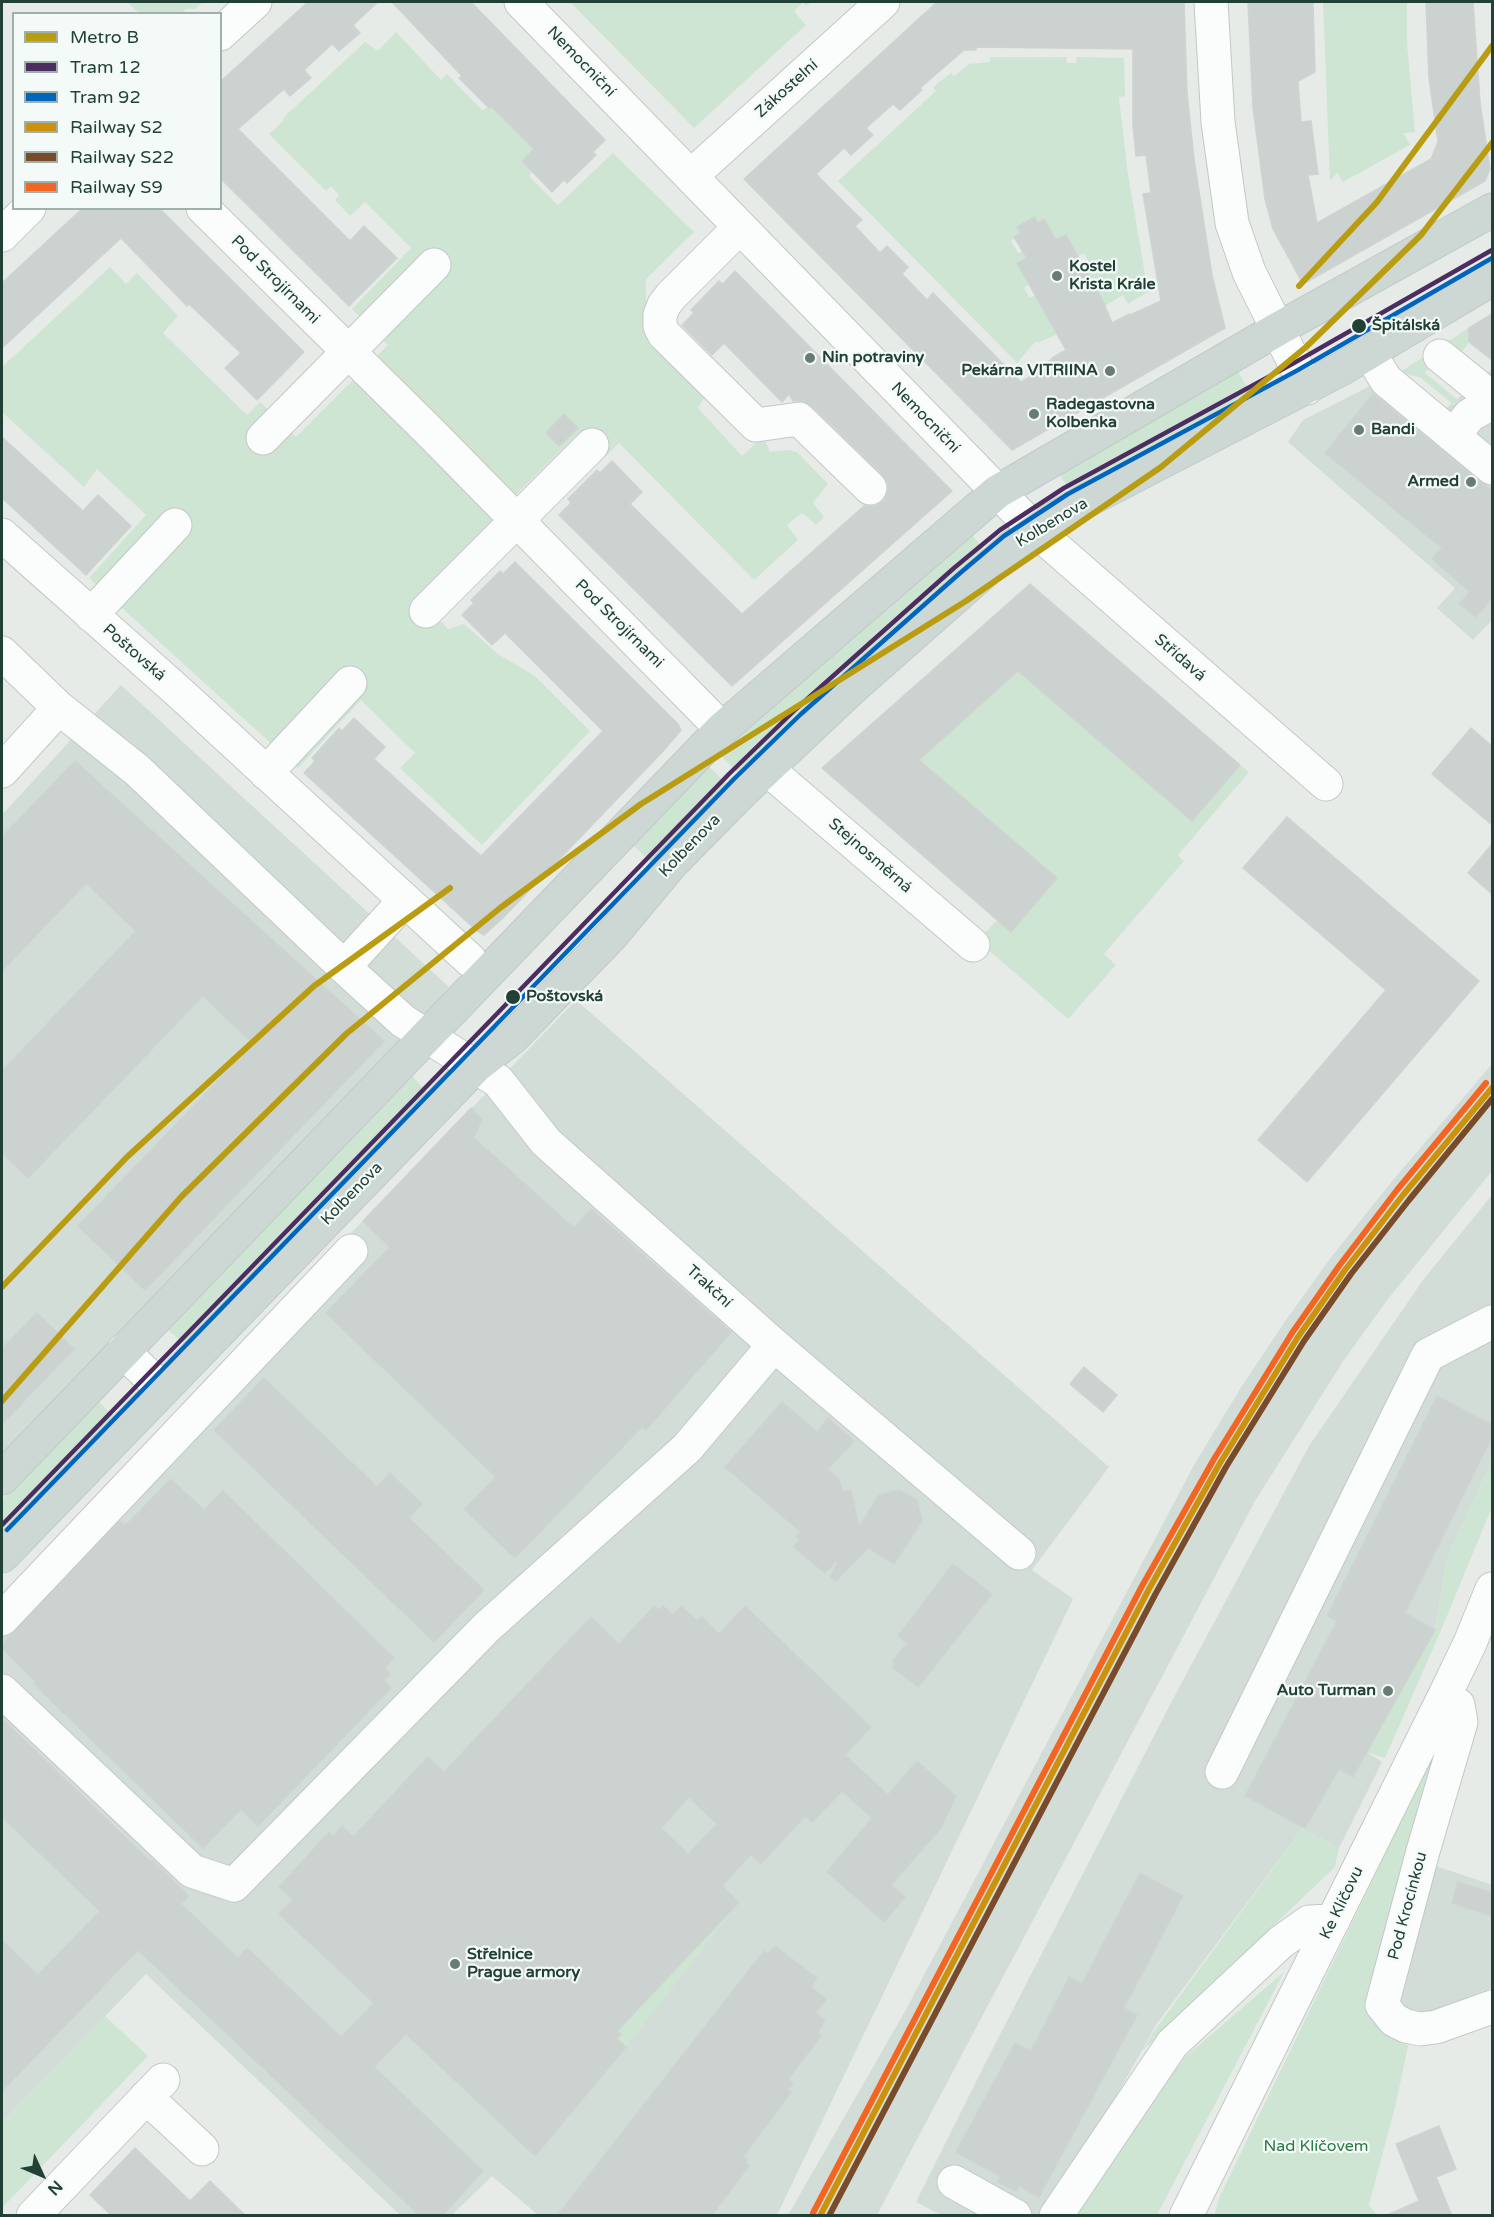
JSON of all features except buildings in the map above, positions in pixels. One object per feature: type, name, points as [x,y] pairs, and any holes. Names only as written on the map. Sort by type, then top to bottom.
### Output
[{"type":"main road","points":[[2,1478],[123,1351],[414,1029],[722,729],[997,492],[1278,329],[1492,210]]},
{"type":"main road","name":"Kolbenova","points":[[2,1556],[476,1066],[512,1038],[611,936],[671,864],[766,768],[958,594],[1035,530],[1082,503],[1307,388],[1492,279]]},
{"type":"street","points":[[222,32],[255,2]]},
{"type":"street","name":"Nemocniční","points":[[521,2],[1035,530]]},
{"type":"street","name":"Zákostelní","points":[[691,176],[883,2]]},
{"type":"street","points":[[1211,2],[1218,122],[1232,223],[1248,272],[1307,388]]},
{"type":"street","points":[[2,236],[27,210]]},
{"type":"street","name":"Pod Strojírnami","points":[[205,210],[517,520],[722,729]]},
{"type":"street","points":[[739,228],[664,305],[660,315],[660,326],[664,334],[756,424],[799,419],[870,488]]},
{"type":"street","points":[[263,438],[434,265]]},
{"type":"street","points":[[1369,352],[1386,380],[1492,468]]},
{"type":"street","points":[[1440,356],[1492,398]]},
{"type":"street","points":[[1454,436],[1470,416],[1492,403]]},
{"type":"street","points":[[426,611],[592,445]]},
{"type":"street","points":[[91,615],[175,525]]},
{"type":"street","name":"Střídavá","points":[[1035,530],[1326,784]]},
{"type":"street","name":"Poštovská","points":[[2,535],[470,960]]},
{"type":"street","name":"Trakční","points":[[2,653],[59,708],[137,770],[344,967],[414,1029],[498,1081],[546,1142],[774,1345],[1019,1553]]},
{"type":"street","points":[[266,773],[350,683]]},
{"type":"street","points":[[2,771],[59,708]]},
{"type":"street","name":"Stejnosměrná","points":[[766,768],[973,945]]},
{"type":"street","points":[[344,967],[405,900]]},
{"type":"street","points":[[2,1619],[351,1251]]},
{"type":"street","points":[[1222,1772],[1428,1355],[1492,1322]]},
{"type":"street","points":[[2,1691],[192,1871],[234,1885],[488,1627],[687,1448],[774,1345]]},
{"type":"street","points":[[123,1351],[162,1389]]},
{"type":"street","name":"Ke Klíčovu","points":[[1186,2216],[1444,1697],[1470,1643],[1492,1589]]},
{"type":"street","name":"Pod Krocínkou","points":[[1444,1697],[1458,1705],[1461,1722],[1423,1851],[1382,2005],[1394,2020],[1420,2029],[1436,2027],[1492,2007]]},
{"type":"street","points":[[1056,2216],[1172,2044],[1281,1942],[1309,1922],[1333,1921]]},
{"type":"street","points":[[35,2215],[154,2089],[202,2149]]},
{"type":"street","points":[[954,2182],[1015,2216]]},
{"type":"shaded area","points":[[1492,369],[1492,620],[1473,640],[1437,608],[1455,588],[1288,442],[1303,420],[1376,383],[1428,424]]},
{"type":"shaded area","points":[[121,685],[449,987],[404,1038],[2,1455],[2,815]]},
{"type":"shaded area","points":[[576,1000],[1109,1467],[1032,1570],[1073,1599],[777,2215],[538,2215],[492,2176],[452,2215],[400,2215],[146,1974],[2,2123],[2,1595]]},
{"type":"shaded area","points":[[1492,1064],[1492,1171],[1388,1299],[1344,1360],[1255,1501],[877,2215],[788,2215],[904,2013],[1194,1465],[1240,1389],[1332,1256]]},
{"type":"shaded area","points":[[1492,1195],[1492,1461],[1447,1559],[1435,1630],[1367,1752],[1382,1762],[1339,1848],[1302,1829],[1156,2025],[1059,2200],[1076,2215],[941,2215],[916,2202],[1174,1697],[1309,1446],[1423,1280]]},
{"type":"shaded area","points":[[1433,1865],[1492,1885],[1492,1988],[1414,2018],[1395,2001]]},
{"type":"green space","points":[[127,2],[203,2],[195,9],[186,9],[183,12],[138,12]]},
{"type":"green space","points":[[570,2],[812,2],[806,6],[803,3],[794,11],[806,25],[694,128]]},
{"type":"green space","points":[[1323,2],[1407,2],[1407,43],[1415,132],[1403,133],[1410,145],[1343,182],[1337,173],[1330,181]]},
{"type":"green space","points":[[396,32],[441,80],[447,74],[482,110],[491,106],[535,148],[522,161],[532,172],[529,176],[558,205],[613,153],[694,232],[646,279],[646,334],[707,393],[698,408],[742,456],[763,436],[770,452],[788,450],[797,452],[828,484],[813,503],[824,517],[816,525],[802,513],[787,525],[798,540],[754,580],[619,443],[606,456],[581,431],[495,515],[483,534],[418,596],[448,629],[464,624],[498,654],[535,676],[590,731],[482,845],[400,768],[415,753],[361,700],[298,768],[89,578],[146,515],[97,469],[84,487],[2,412],[2,367],[110,267],[126,284],[137,273],[178,316],[163,333],[247,415],[260,402],[296,437],[388,345],[352,309],[411,248],[365,202],[350,216],[335,200],[339,195],[331,186],[326,191],[269,134],[284,120],[283,118],[365,42],[378,51]]},
{"type":"green space","points":[[990,57],[1066,57],[1067,63],[1076,63],[1077,57],[1124,58],[1125,96],[1119,97],[1127,168],[1148,292],[1128,304],[1123,295],[1105,306],[1085,267],[1090,264],[1084,253],[1078,256],[1066,235],[1056,240],[1045,220],[1038,223],[1034,217],[1018,227],[1021,233],[1011,241],[1018,253],[1023,251],[1026,258],[1017,263],[1029,284],[1024,288],[1030,298],[1035,295],[1054,329],[1059,333],[1038,343],[1036,341],[1017,363],[838,181],[936,91],[933,87],[951,73],[954,76],[969,64],[990,62]]},
{"type":"green space","points":[[1469,328],[1469,342],[1458,357],[1447,348],[1425,373],[1464,405],[1460,410],[1421,378],[1400,372]]},
{"type":"green space","points":[[1237,369],[1252,397],[1071,493],[1057,470]]},
{"type":"green space","points":[[970,532],[985,551],[739,774],[719,754],[804,676]]},
{"type":"green space","points":[[1018,671],[1192,821],[1240,765],[1249,772],[1178,855],[1184,861],[1104,954],[1116,965],[1068,1019],[978,941],[997,920],[1011,931],[1056,878],[919,760]]},
{"type":"green space","points":[[707,764],[728,786],[654,865],[630,842]]},
{"type":"green space","points":[[410,1074],[428,1093],[185,1345],[166,1328]]},
{"type":"green space","points":[[97,1400],[115,1417],[2,1535],[2,1499]]},
{"type":"green space","points":[[1492,1461],[1492,1507],[1442,1628],[1385,1758],[1367,1752],[1435,1630],[1447,1559]]},
{"type":"green space","name":"Nad Klíčovem","points":[[1439,1743],[1370,2005],[1408,2046],[1396,2103],[1369,2205],[1377,2215],[1214,2216],[1220,2196]]},
{"type":"green space","points":[[1302,1829],[1339,1848],[1335,1867],[1142,2051],[1152,2034]]},
{"type":"green space","points":[[739,1902],[626,2047],[617,2039],[620,2034],[617,2031]]},
{"type":"green space","points":[[1284,1972],[1157,2215],[1076,2216],[1114,2151],[1185,2057]]},
{"type":"green space","points":[[105,2016],[148,2056],[2,2208],[2,2123]]},
{"type":"metro line","name":"B","points":[[1299,286],[1377,202],[1492,46]]},
{"type":"metro line","name":"B","points":[[2,1401],[181,1197],[346,1034],[500,908],[641,804],[966,601],[1161,467],[1306,347],[1421,235],[1492,143]]},
{"type":"metro line","name":"B","points":[[2,1287],[127,1157],[314,986],[450,888]]},
{"type":"tram line","name":"12","points":[[2,1525],[729,774],[796,709],[954,568],[1000,530],[1064,488],[1294,363],[1492,250]]},
{"type":"tram line","name":"92","points":[[7,1530],[734,779],[801,714],[959,574],[1004,536],[1068,494],[1298,370],[1492,258]]},
{"type":"rail line","name":"S9","points":[[813,2213],[1142,1586],[1214,1459],[1292,1333],[1339,1266],[1397,1190],[1486,1083]]},
{"type":"rail line","name":"S2","points":[[820,2216],[1149,1589],[1220,1463],[1298,1337],[1345,1270],[1403,1195],[1492,1088]]},
{"type":"rail line","name":"S22","points":[[829,2216],[1156,1593],[1226,1467],[1304,1341],[1351,1274],[1492,1099]]},
{"type":"place","name":"Kostel Krista Krále","points":[[1057,276]]},
{"type":"place","name":"Špitálská","points":[[1359,326]]},
{"type":"place","name":"Nin potraviny","points":[[810,358]]},
{"type":"place","name":"Pekárna VITRIINA","points":[[1110,371]]},
{"type":"place","name":"Radegastovna Kolbenka","points":[[1034,414]]},
{"type":"place","name":"Bandi","points":[[1359,430]]},
{"type":"place","name":"Armed","points":[[1471,482]]},
{"type":"place","name":"Poštovská","points":[[513,997]]},
{"type":"place","name":"Auto Turman","points":[[1388,1691]]},
{"type":"place","name":"Střelnice Prague armory","points":[[455,1964]]}]
